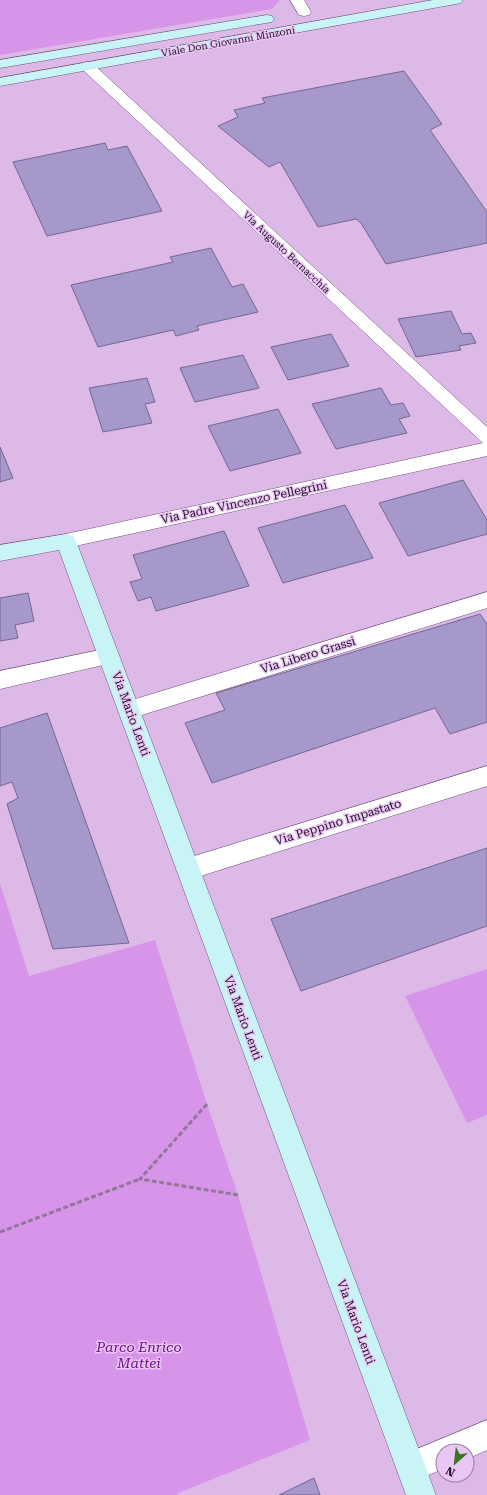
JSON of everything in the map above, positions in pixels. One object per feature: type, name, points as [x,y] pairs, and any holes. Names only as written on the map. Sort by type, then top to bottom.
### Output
[{"type":"main road","name":"Viale Don Giovanni Minzoni","points":[[0,82],[456,0]]},
{"type":"main road","name":"Viale Don Giovanni Minzoni","points":[[0,64],[320,10]]},
{"type":"main road","name":"Via Padre Vincenzo Pellegrini","points":[[0,553],[66,541]]},
{"type":"main road","name":"Via Mario Lenti","points":[[66,541],[421,1495]]},
{"type":"street","points":[[297,0],[304,12]]},
{"type":"street","name":"Via Augusto Bernacchia","points":[[87,66],[487,438]]},
{"type":"street","name":"Via Padre Vincenzo Pellegrini","points":[[66,541],[487,449]]},
{"type":"street","name":"Via Libero Grassi","points":[[129,710],[487,600]]},
{"type":"street","points":[[0,680],[109,656]]},
{"type":"street","name":"Via Peppino Impastato","points":[[188,869],[487,776]]},
{"type":"street","points":[[468,1443],[487,1435]]},
{"type":"street","points":[[410,1467],[435,1457]]},
{"type":"path","points":[[0,1232],[140,1179],[207,1104]]},
{"type":"path","points":[[140,1179],[238,1195]]},
{"type":"green space","points":[[0,0],[280,0],[272,9],[0,55]]},
{"type":"green space","name":"Parco Enrico Mattei","points":[[0,883],[29,976],[155,940],[207,1104],[238,1195],[310,1440],[178,1493],[178,1495],[0,1495]]},
{"type":"green space","points":[[487,969],[487,1115],[467,1123],[405,996]]},
{"type":"building","points":[[404,71],[442,124],[430,130],[487,212],[487,243],[386,264],[361,223],[356,219],[318,227],[280,162],[269,167],[218,126],[238,117],[234,110],[265,103],[262,98]]},
{"type":"building","points":[[105,143],[108,150],[127,146],[162,211],[47,236],[13,162]]},
{"type":"building","points":[[211,248],[232,287],[243,284],[258,312],[197,326],[199,330],[176,336],[173,330],[98,347],[71,285],[173,262],[170,257]]},
{"type":"building","points":[[451,311],[462,334],[471,333],[476,343],[459,346],[461,350],[416,357],[398,319]]},
{"type":"building","points":[[331,334],[349,366],[288,380],[271,347]]},
{"type":"building","points":[[243,355],[259,388],[195,402],[180,368]]},
{"type":"building","points":[[147,378],[155,402],[145,404],[152,423],[103,432],[89,388]]},
{"type":"building","points":[[381,388],[391,405],[403,403],[410,416],[399,419],[407,433],[336,449],[312,404]]},
{"type":"building","points":[[278,409],[301,453],[230,471],[208,426]]},
{"type":"building","points":[[0,447],[13,478],[0,482]]},
{"type":"building","points":[[463,480],[487,520],[487,534],[408,556],[379,503]]},
{"type":"building","points":[[345,505],[373,558],[283,583],[258,528]]},
{"type":"building","points":[[224,531],[249,586],[156,611],[151,597],[138,601],[130,582],[142,579],[133,555]]},
{"type":"building","points":[[28,593],[34,621],[15,625],[18,638],[0,641],[0,598]]},
{"type":"building","points":[[480,614],[487,624],[487,722],[450,734],[435,708],[212,783],[185,723],[225,710],[216,693]]},
{"type":"building","points":[[47,713],[129,943],[53,949],[7,804],[18,798],[12,782],[0,786],[0,728]]},
{"type":"building","points":[[487,848],[487,926],[301,991],[271,919]]},
{"type":"building","points":[[314,1478],[320,1495],[279,1495]]}]
